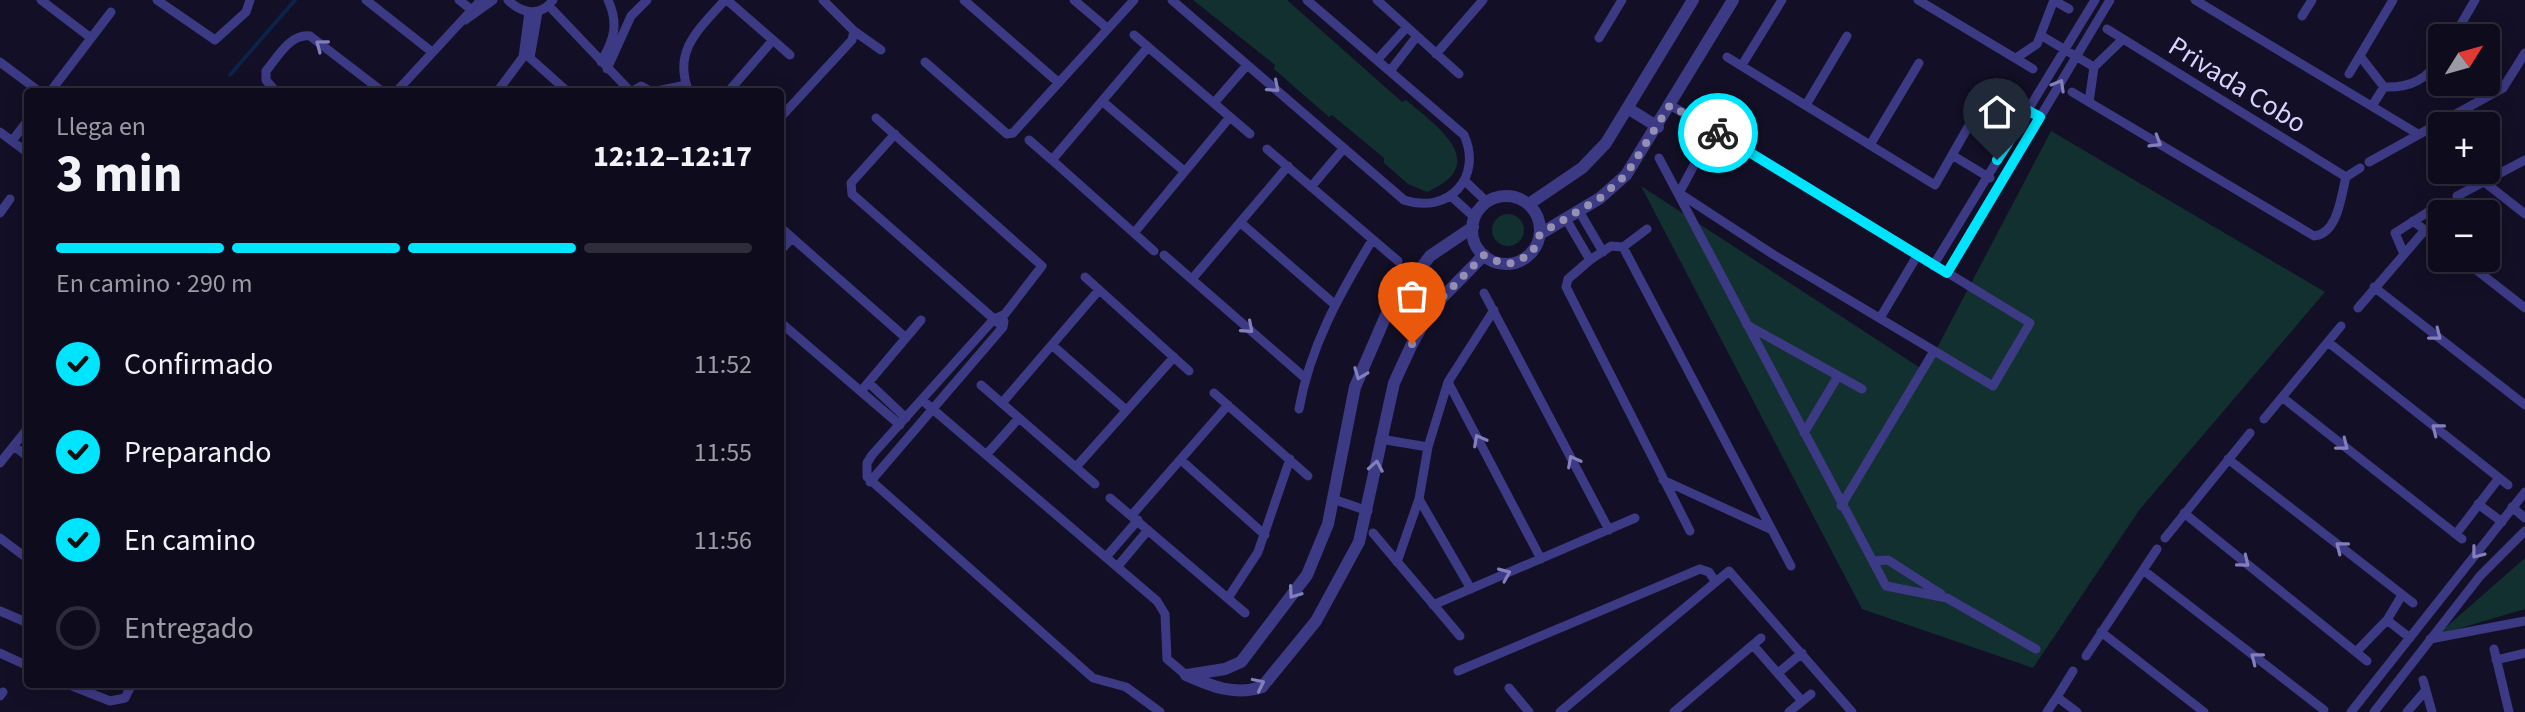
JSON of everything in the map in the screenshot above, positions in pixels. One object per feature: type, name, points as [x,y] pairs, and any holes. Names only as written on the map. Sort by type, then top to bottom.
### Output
[{"type":"street","points":[[41,0],[91,38]]},
{"type":"street","points":[[157,0],[215,40],[246,12],[250,0]]},
{"type":"street","points":[[366,0],[432,52]]},
{"type":"street","points":[[459,0],[473,11]]},
{"type":"street","points":[[400,88],[481,0]]},
{"type":"street","points":[[473,11],[493,0]]},
{"type":"street","points":[[508,0],[516,8],[533,12],[551,3],[627,88]]},
{"type":"street","points":[[604,65],[612,43],[615,17],[608,0]]},
{"type":"street","points":[[604,65],[631,16],[647,0]]},
{"type":"street","points":[[687,88],[684,50],[726,0],[790,55]]},
{"type":"street","points":[[823,0],[854,31],[881,50]]},
{"type":"street","points":[[964,0],[1059,83]]},
{"type":"street","points":[[1074,0],[1107,28]]},
{"type":"street","points":[[1172,0],[1404,200],[1428,204],[1452,197],[1465,181],[1471,153],[1464,135],[1307,0]]},
{"type":"street","points":[[1436,54],[1483,0]]},
{"type":"street","points":[[1599,38],[1622,0]]},
{"type":"street","points":[[1529,204],[1582,168],[1606,143],[1693,0]]},
{"type":"street","points":[[1540,234],[1579,211],[1626,175],[1733,0]]},
{"type":"street","points":[[1742,65],[1782,0]]},
{"type":"street","points":[[1918,0],[2033,69]]},
{"type":"street","points":[[2016,58],[2037,44],[2055,0],[2069,9]]},
{"type":"street","points":[[1933,266],[2095,0]]},
{"type":"street","points":[[1947,273],[2110,0]]},
{"type":"street","points":[[2195,0],[2418,134]]},
{"type":"street","points":[[2302,16],[2312,0]]},
{"type":"street","points":[[2349,74],[2393,0]]},
{"type":"street","points":[[2461,24],[2475,0]]},
{"type":"street","points":[[1381,1],[1459,74]]},
{"type":"street","points":[[925,62],[1007,134],[1018,130],[1129,2]]},
{"type":"street","points":[[53,88],[111,12]]},
{"type":"street","points":[[500,88],[526,57],[533,12]]},
{"type":"street","points":[[615,17],[631,16]]},
{"type":"street","points":[[1377,60],[1407,27]]},
{"type":"street","name":"Privada Cobo","points":[[2107,29],[2346,177]]},
{"type":"street","points":[[784,114],[852,40],[854,31]]},
{"type":"street","points":[[271,88],[266,71],[290,42],[303,35],[310,36],[378,88]]},
{"type":"street","points":[[1134,35],[1250,134]]},
{"type":"street","points":[[1390,71],[1417,36]]},
{"type":"street","points":[[1806,105],[1847,36]]},
{"type":"street","points":[[2042,36],[2094,67]]},
{"type":"street","points":[[2089,102],[2094,67],[2123,39]]},
{"type":"street","points":[[731,88],[773,40]]},
{"type":"street","points":[[1052,160],[1148,47]]},
{"type":"street","points":[[2072,92],[2314,236],[2322,235],[2334,222],[2346,177],[2503,88],[2525,53]]},
{"type":"street","points":[[2360,56],[2384,87],[2405,88],[2428,74]]},
{"type":"street","points":[[526,57],[563,88]]},
{"type":"street","points":[[1727,57],[1935,185],[1980,106]]},
{"type":"street","points":[[0,62],[35,88]]},
{"type":"street","points":[[1870,145],[1919,63]]},
{"type":"street","points":[[1214,103],[1247,65]]},
{"type":"street","points":[[2372,106],[2384,87]]},
{"type":"street","points":[[1102,101],[1184,171]]},
{"type":"street","points":[[1670,105],[2030,323],[1993,386],[1679,193]]},
{"type":"street","points":[[1629,109],[1658,127]]},
{"type":"street","points":[[2029,111],[2040,117]]},
{"type":"street","points":[[1134,233],[1230,117]]},
{"type":"street","points":[[876,118],[1040,260],[1041,271],[1005,314],[994,319],[867,463],[870,482],[1093,678],[1126,687],[1160,712]]},
{"type":"street","points":[[12,141],[24,125]]},
{"type":"street","points":[[1679,193],[1713,130]]},
{"type":"street","points":[[0,132],[24,150]]},
{"type":"street","points":[[895,134],[851,183],[852,194],[1003,327]]},
{"type":"street","points":[[1029,140],[1304,377]]},
{"type":"street","points":[[1311,187],[1344,148]]},
{"type":"street","points":[[1267,149],[1371,242],[1398,261]]},
{"type":"street","points":[[1952,155],[2000,184]]},
{"type":"street","points":[[1659,158],[1886,586],[1947,598]]},
{"type":"street","points":[[2500,172],[2525,160]]},
{"type":"street","points":[[1192,279],[1288,166]]},
{"type":"street","points":[[1465,181],[1487,202]]},
{"type":"street","points":[[2457,196],[2478,184]]},
{"type":"street","points":[[2487,184],[2525,214]]},
{"type":"street","points":[[1186,675],[1233,667],[1252,651],[1307,575],[1328,524],[1355,387],[1387,313],[1430,256],[1474,222],[1487,202],[1509,196],[1529,204],[1538,218],[1540,234],[1532,253],[1514,263],[1503,264],[1484,255],[1477,247],[1474,222],[1452,197]]},
{"type":"street","points":[[0,213],[10,199]]},
{"type":"street","points":[[1579,211],[1603,252]]},
{"type":"street","points":[[2404,254],[2395,233],[2428,212]]},
{"type":"street","points":[[1566,219],[1590,260]]},
{"type":"street","points":[[2413,221],[2428,232]]},
{"type":"street","points":[[1241,223],[1333,303]]},
{"type":"street","points":[[1623,247],[1647,229]]},
{"type":"street","points":[[2358,308],[2425,230]]},
{"type":"street","points":[[784,231],[906,338]]},
{"type":"street","points":[[784,247],[792,238]]},
{"type":"street","points":[[1299,409],[1304,377],[1333,303],[1371,242]]},
{"type":"street","points":[[1690,531],[1569,298],[1568,279],[1590,260],[1615,245],[1623,247],[1791,566]]},
{"type":"street","points":[[922,400],[1157,601],[1165,614],[1167,659],[1186,675],[1218,689],[1252,690],[1270,681],[1316,621],[1340,581],[1359,542],[1368,511],[1380,439],[1394,383],[1432,308],[1484,255]]},
{"type":"street","points":[[1880,318],[1917,256]]},
{"type":"street","points":[[2479,272],[2525,308]]},
{"type":"street","points":[[1085,277],[1189,371]]},
{"type":"street","points":[[2374,287],[2525,405]]},
{"type":"street","points":[[1002,403],[1099,290]]},
{"type":"street","points":[[1484,293],[1609,530]]},
{"type":"street","points":[[1397,562],[1419,499],[1428,447],[1448,382],[1494,310]]},
{"type":"street","points":[[870,482],[1003,327],[1005,314]]},
{"type":"street","points":[[866,387],[921,320]]},
{"type":"street","points":[[784,325],[866,387],[903,421]]},
{"type":"street","points":[[1747,325],[1862,389]]},
{"type":"street","points":[[2264,419],[2341,326]]},
{"type":"street","points":[[2328,342],[2508,485]]},
{"type":"street","points":[[1052,345],[1126,410]]},
{"type":"street","points":[[1841,506],[1934,351]]},
{"type":"street","points":[[1076,467],[1174,357]]},
{"type":"street","points":[[1804,433],[1838,376]]},
{"type":"street","points":[[1448,382],[1541,559]]},
{"type":"street","points":[[981,385],[1095,484]]},
{"type":"street","points":[[1214,393],[1308,476]]},
{"type":"street","points":[[2282,397],[2459,537],[2478,504],[2499,478]]},
{"type":"street","points":[[1106,557],[1228,405]]},
{"type":"street","points":[[986,455],[1019,418]]},
{"type":"street","points":[[0,463],[24,433]]},
{"type":"street","points":[[2165,538],[2250,433]]},
{"type":"street","points":[[1380,439],[1428,447]]},
{"type":"street","points":[[14,446],[24,454]]},
{"type":"street","points":[[1228,598],[1251,566],[1265,535],[1290,459]]},
{"type":"street","points":[[2228,459],[2413,603]]},
{"type":"street","points":[[1181,460],[1265,535]]},
{"type":"street","points":[[1663,480],[1772,530]]},
{"type":"street","points":[[2351,712],[2525,492]]},
{"type":"street","points":[[1110,498],[1245,613]]},
{"type":"street","points":[[1333,499],[1368,511]]},
{"type":"street","points":[[1419,499],[1471,589]]},
{"type":"street","points":[[2478,504],[2502,522]]},
{"type":"street","points":[[2512,507],[2525,518]]},
{"type":"street","points":[[2184,513],[2367,661]]},
{"type":"street","points":[[1433,605],[1635,518]]},
{"type":"street","points":[[1118,566],[1148,530]]},
{"type":"street","points":[[2380,710],[2480,576],[2525,531]]},
{"type":"street","points":[[1373,533],[1460,636]]},
{"type":"street","points":[[0,538],[24,556]]},
{"type":"street","points":[[2086,656],[2157,549]]},
{"type":"street","points":[[1874,561],[1888,560],[2036,649]]},
{"type":"street","points":[[1458,671],[1700,569],[1709,572],[1715,581]]},
{"type":"street","points":[[2143,570],[2318,709]]},
{"type":"street","points":[[1560,712],[1725,573],[1734,574],[1852,712]]},
{"type":"street","points":[[2356,652],[2387,620],[2402,595]]},
{"type":"street","points":[[0,611],[24,621]]},
{"type":"street","points":[[2387,620],[2410,638]]},
{"type":"street","points":[[2430,639],[2525,621]]},
{"type":"street","points":[[2101,632],[2204,712]]},
{"type":"street","points":[[1674,712],[1757,642],[1802,701]]},
{"type":"street","points":[[2494,649],[2509,712]]},
{"type":"street","points":[[0,653],[24,664]]},
{"type":"street","points":[[1778,673],[1802,653]]},
{"type":"street","points":[[2496,660],[2525,653]]},
{"type":"street","points":[[2047,712],[2073,671]]},
{"type":"street","points":[[2407,712],[2425,685],[2432,712]]},
{"type":"street","points":[[77,688],[110,701],[125,698],[130,688]]},
{"type":"street","points":[[1509,688],[1529,712]]},
{"type":"street","points":[[1789,712],[1811,694]]},
{"type":"street","points":[[2057,697],[2077,712]]},
{"type":"green space","points":[[1193,0],[1287,0],[1402,102],[1406,100],[1432,121],[1452,145],[1457,157],[1456,169],[1446,181],[1427,192],[1408,184],[1384,163],[1384,158],[1332,115],[1329,117],[1274,69],[1275,65]]},
{"type":"green space","points":[[2051,131],[2325,292],[2140,509],[2033,668],[1862,609],[1641,186],[1925,371]]},
{"type":"green space","points":[[1508,214],[1520,218],[1524,230],[1520,242],[1508,246],[1496,242],[1492,230],[1496,218]]},
{"type":"green space","points":[[2525,558],[2525,609],[2437,635]]},
{"type":"waterway","points":[[230,75],[295,0]]},
{"type":"way so far","points":[[1412,344],[1432,308],[1484,255],[1503,264],[1523,260],[1532,253],[1540,234],[1600,198],[1617,184],[1637,161],[1670,105],[1718,133]]},
{"type":"route","points":[[1718,133],[1947,273],[2040,117],[2029,111],[1997,160]]}]
